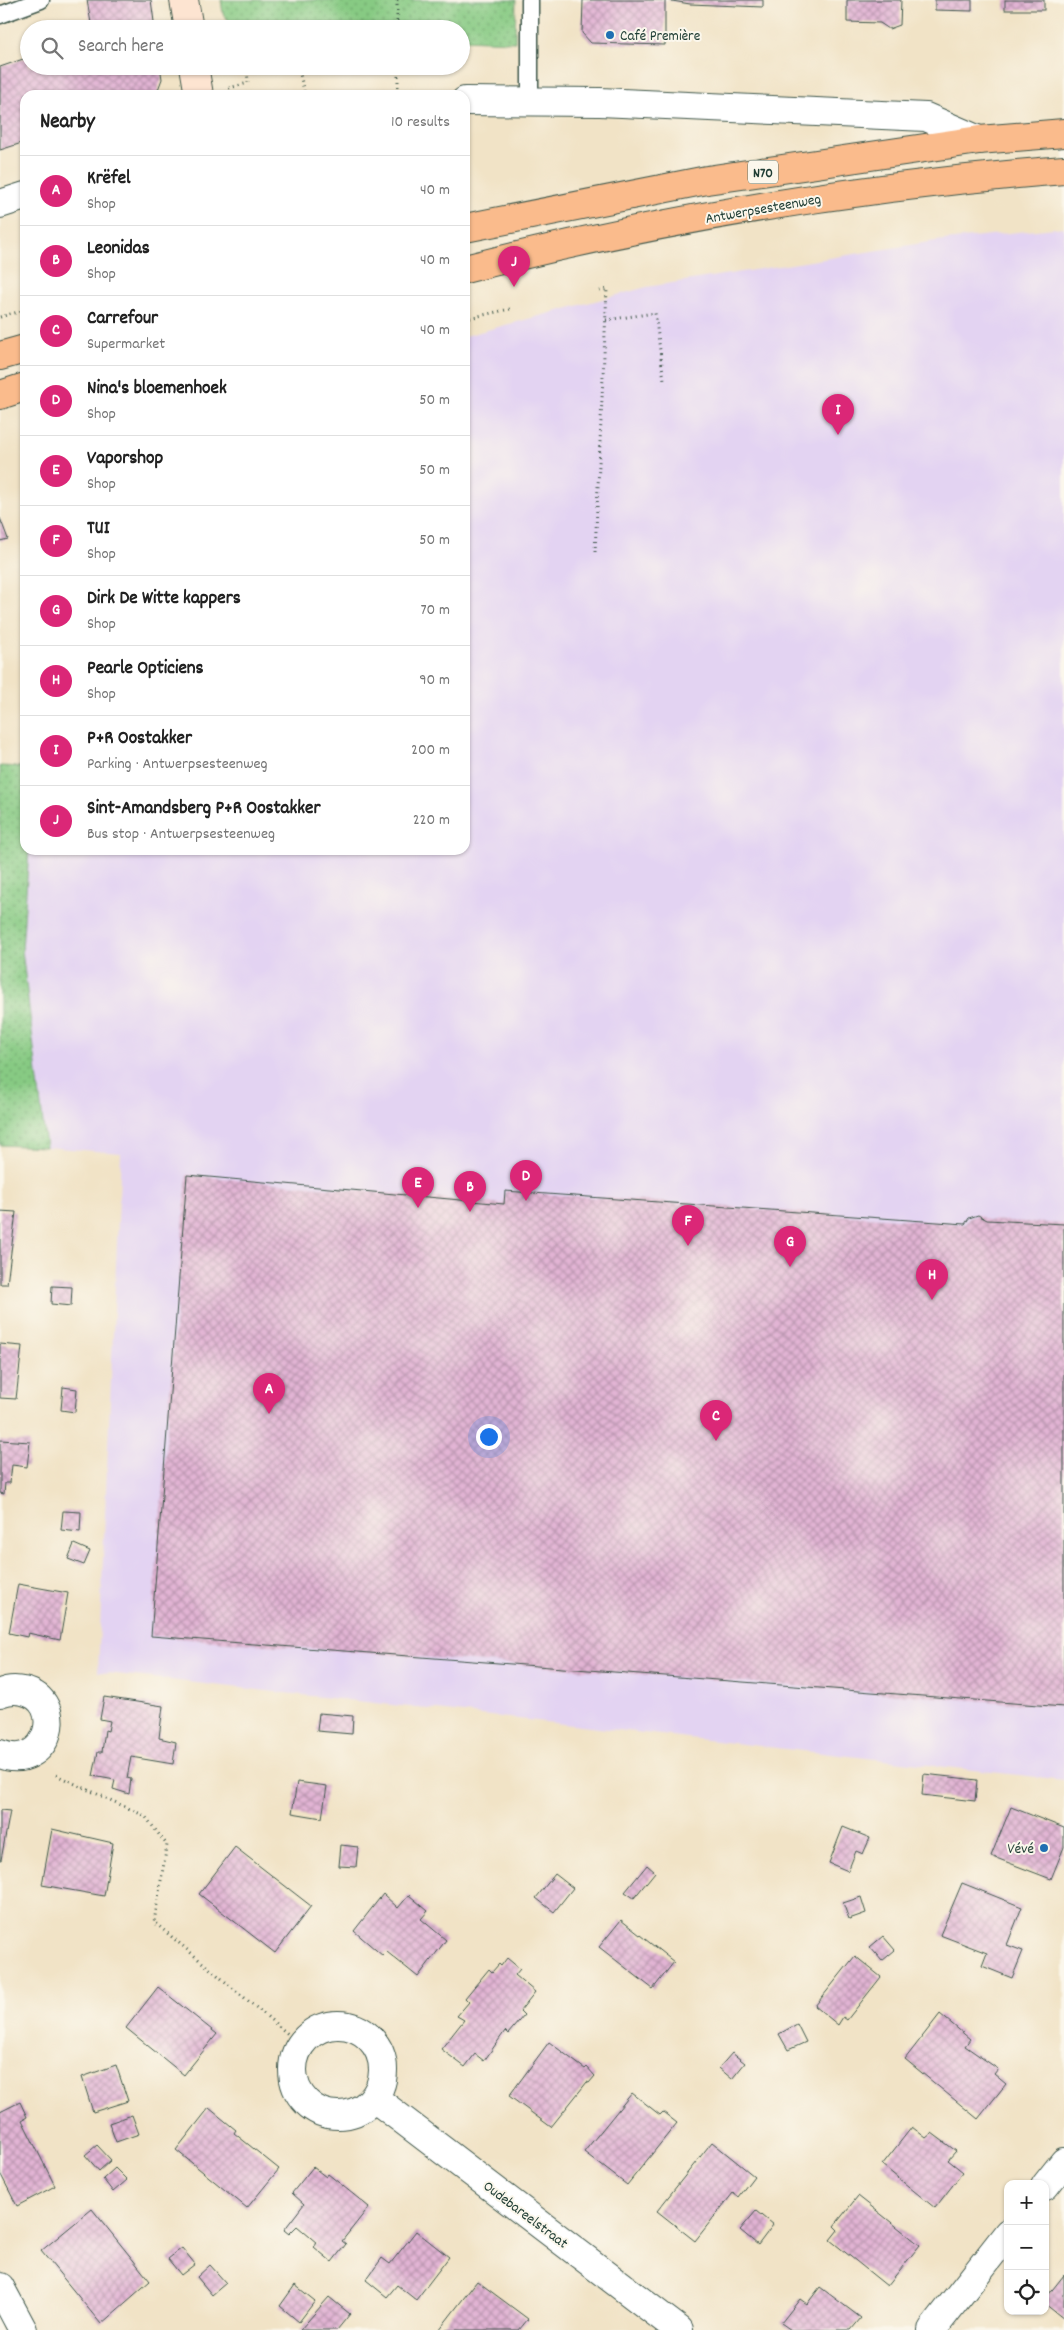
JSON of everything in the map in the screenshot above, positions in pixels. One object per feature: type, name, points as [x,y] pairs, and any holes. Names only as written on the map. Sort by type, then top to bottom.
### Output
[{"type":"main road","name":"N70","points":[[470,227],[707,180],[979,140],[1064,133]]},
{"type":"main road","name":"Antwerpsesteenweg","points":[[470,268],[561,245],[789,203],[922,184],[1064,170]]},
{"type":"main road","points":[[0,356],[20,350]]},
{"type":"main road","points":[[0,395],[20,389]]},
{"type":"street","points":[[184,0],[187,20]]},
{"type":"street","points":[[200,75],[210,90]]},
{"type":"street","points":[[470,101],[530,101],[926,116],[979,140]]},
{"type":"street","points":[[0,204],[20,198]]},
{"type":"street","points":[[0,1693],[14,1690],[25,1691],[35,1696],[44,1704],[48,1715],[48,1732],[40,1747],[20,1757],[9,1757],[0,1754]]},
{"type":"street","points":[[336,2025],[351,2027],[365,2034],[375,2044],[381,2057],[383,2072],[380,2086],[374,2098],[363,2108],[350,2114],[336,2115],[322,2112],[309,2104],[299,2093],[294,2078],[294,2063],[301,2045],[308,2037],[321,2029],[336,2025]]},
{"type":"street","name":"Oudebareelstraat","points":[[374,2098],[679,2330]]},
{"type":"street","points":[[1049,2181],[1064,2162]]},
{"type":"street","points":[[932,2330],[1004,2238]]},
{"type":"street","points":[[0,2287],[23,2330]]},
{"type":"lane","points":[[0,15],[41,0]]},
{"type":"lane","points":[[530,0],[530,101]]},
{"type":"path","points":[[397,0],[397,20]]},
{"type":"path","points":[[219,90],[248,83],[248,75]]},
{"type":"path","points":[[300,75],[304,90]]},
{"type":"path","points":[[398,75],[398,90]]},
{"type":"path","points":[[595,552],[607,289],[600,291]]},
{"type":"path","points":[[470,318],[510,309]]},
{"type":"path","points":[[0,317],[20,311]]},
{"type":"path","points":[[606,320],[655,313],[664,380]]},
{"type":"path","points":[[31,1753],[54,1774],[145,1816],[168,1845],[154,1922],[301,2045]]},
{"type":"shaded area","points":[[1064,227],[1064,1780],[98,1672],[121,1153],[46,1147],[22,950],[29,855],[470,855],[470,335],[647,287],[936,241]]},
{"type":"green space","points":[[221,0],[516,0],[515,42],[470,40],[470,20],[228,20],[223,14]]},
{"type":"green space","points":[[0,766],[20,767],[20,855],[29,855],[22,950],[46,1147],[0,1145]]},
{"type":"building","points":[[87,0],[151,0],[154,20],[90,20]]},
{"type":"building","points":[[583,0],[665,0],[665,45],[591,43],[582,33]]},
{"type":"building","points":[[666,0],[763,0],[763,7],[690,4]]},
{"type":"building","points":[[847,0],[901,0],[900,25],[889,29],[880,23],[847,22]]},
{"type":"building","points":[[935,0],[972,0],[972,11],[935,10]]},
{"type":"building","points":[[1005,0],[1044,0],[1044,10],[1005,10]]},
{"type":"building","points":[[20,60],[20,75],[161,75],[162,79],[158,90],[20,90],[20,144],[0,150],[0,67]]},
{"type":"building","points":[[0,518],[8,539],[0,541]]},
{"type":"building","points":[[187,1175],[504,1204],[505,1191],[965,1224],[969,1218],[978,1215],[987,1220],[1064,1224],[1064,1707],[151,1636]]},
{"type":"building","points":[[0,1211],[16,1212],[7,1284],[0,1284]]},
{"type":"building","points":[[52,1286],[72,1287],[71,1306],[51,1304]]},
{"type":"building","points":[[0,1344],[22,1346],[16,1399],[0,1398]]},
{"type":"building","points":[[63,1387],[77,1389],[75,1412],[61,1410]]},
{"type":"building","points":[[0,1440],[30,1442],[27,1467],[12,1465],[10,1483],[5,1483],[4,1494],[0,1493]]},
{"type":"building","points":[[63,1511],[81,1512],[80,1532],[61,1530]]},
{"type":"building","points":[[74,1544],[90,1551],[84,1565],[68,1559]]},
{"type":"building","points":[[18,1584],[68,1593],[60,1640],[28,1633],[27,1637],[9,1633]]},
{"type":"building","points":[[104,1697],[163,1706],[159,1738],[176,1742],[173,1764],[131,1757],[127,1778],[131,1779],[129,1794],[113,1789],[115,1780],[93,1776],[98,1752],[102,1752],[105,1730],[108,1731],[110,1721],[100,1719]]},
{"type":"building","points":[[319,1713],[353,1716],[352,1734],[317,1731]]},
{"type":"building","points":[[924,1774],[977,1780],[975,1801],[922,1795]]},
{"type":"building","points":[[297,1782],[327,1786],[322,1818],[292,1813]]},
{"type":"building","points":[[1011,1807],[1064,1828],[1064,1847],[1051,1879],[991,1856]]},
{"type":"building","points":[[0,1810],[10,1811],[1,1860],[0,1860]]},
{"type":"building","points":[[843,1827],[870,1838],[863,1854],[856,1851],[848,1871],[829,1863]]},
{"type":"building","points":[[52,1829],[113,1843],[104,1896],[42,1885]]},
{"type":"building","points":[[341,1845],[358,1847],[356,1867],[339,1866]]},
{"type":"building","points":[[235,1847],[311,1906],[275,1953],[199,1894]]},
{"type":"building","points":[[647,1865],[655,1872],[634,1898],[625,1892]]},
{"type":"building","points":[[555,1874],[573,1888],[554,1912],[536,1898]]},
{"type":"building","points":[[962,1883],[1022,1907],[1007,1945],[1023,1951],[1012,1978],[982,1966],[987,1953],[940,1935]]},
{"type":"building","points":[[383,1894],[398,1908],[409,1895],[428,1911],[421,1919],[446,1940],[418,1977],[387,1952],[383,1956],[354,1931]]},
{"type":"building","points":[[861,1897],[866,1913],[849,1919],[843,1903]]},
{"type":"building","points":[[621,1920],[674,1962],[653,1989],[599,1947]]},
{"type":"building","points":[[883,1936],[895,1950],[882,1961],[870,1947]]},
{"type":"building","points":[[855,1956],[881,1977],[847,2020],[843,2017],[838,2025],[815,2006]]},
{"type":"building","points":[[507,1958],[520,1969],[515,1975],[535,1992],[520,2011],[524,2015],[508,2034],[505,2031],[484,2061],[475,2054],[465,2067],[441,2049],[464,2020],[457,2016],[469,2002],[465,1998],[489,1969],[492,1972],[499,1964],[501,1966]]},
{"type":"building","points":[[158,1987],[217,2034],[184,2075],[126,2028]]},
{"type":"building","points":[[940,2014],[970,2039],[965,2046],[998,2069],[994,2074],[1006,2084],[978,2119],[905,2059]]},
{"type":"building","points":[[797,2024],[806,2042],[788,2050],[779,2034]]},
{"type":"building","points":[[549,2042],[585,2069],[587,2067],[595,2076],[589,2083],[587,2082],[551,2127],[509,2096]]},
{"type":"building","points":[[732,2053],[745,2063],[732,2079],[719,2068]]},
{"type":"building","points":[[116,2065],[128,2101],[93,2112],[82,2077]]},
{"type":"building","points":[[632,2093],[660,2115],[663,2112],[677,2123],[627,2185],[584,2152]]},
{"type":"building","points":[[20,2102],[27,2117],[22,2120],[55,2186],[17,2206],[0,2173],[0,2112]]},
{"type":"building","points":[[209,2108],[236,2130],[234,2133],[279,2169],[247,2208],[176,2150]]},
{"type":"building","points":[[132,2115],[139,2134],[116,2142],[109,2123]]},
{"type":"building","points":[[912,2127],[926,2138],[932,2133],[956,2151],[948,2160],[963,2172],[935,2208],[882,2165]]},
{"type":"building","points":[[712,2142],[754,2176],[738,2197],[733,2193],[695,2241],[657,2211]]},
{"type":"building","points":[[97,2145],[111,2160],[99,2171],[85,2155]]},
{"type":"building","points":[[313,2167],[326,2177],[328,2174],[369,2207],[342,2241],[346,2244],[332,2262],[314,2247],[317,2243],[297,2226],[289,2234],[284,2230],[304,2204],[292,2193]]},
{"type":"building","points":[[115,2168],[127,2180],[113,2192],[103,2179]]},
{"type":"building","points":[[858,2196],[920,2245],[887,2286],[830,2240],[838,2230],[834,2226]]},
{"type":"building","points":[[92,2209],[150,2281],[101,2324],[41,2251]]},
{"type":"building","points":[[756,2211],[773,2225],[758,2245],[740,2230]]},
{"type":"building","points":[[416,2231],[449,2257],[416,2300],[397,2285],[387,2297],[366,2280],[382,2258],[390,2264]]},
{"type":"building","points":[[182,2248],[195,2264],[181,2275],[168,2259]]},
{"type":"building","points":[[210,2265],[226,2283],[212,2295],[197,2277]]},
{"type":"building","points":[[1064,2275],[1064,2319],[1049,2307],[1049,2294]]},
{"type":"building","points":[[477,2281],[528,2319],[519,2330],[439,2330]]},
{"type":"building","points":[[295,2285],[315,2301],[299,2322],[280,2306]]},
{"type":"building","points":[[820,2287],[861,2318],[851,2330],[791,2330],[781,2323],[800,2299],[807,2304]]},
{"type":"building","points":[[329,2297],[350,2314],[337,2330],[300,2330]]},
{"type":"place","name":"Café Première","points":[[610,35]]},
{"type":"place","name":"Sint-Amandsberg P+R Oostakker","points":[[514,287]]},
{"type":"place","name":"P+R Oostakker","points":[[838,435]]},
{"type":"place","name":"Nina's bloemenhoek","points":[[526,1201]]},
{"type":"place","name":"Vaporshop","points":[[418,1208]]},
{"type":"place","name":"Leonidas","points":[[470,1212]]},
{"type":"place","name":"TUI","points":[[688,1246]]},
{"type":"place","name":"Dirk De Witte kappers","points":[[790,1267]]},
{"type":"place","name":"Pearle Opticiens","points":[[932,1300]]},
{"type":"place","name":"Krëfel","points":[[269,1414]]},
{"type":"place","name":"Carrefour","points":[[716,1441]]},
{"type":"place","name":"Vévé","points":[[1044,1848]]}]
